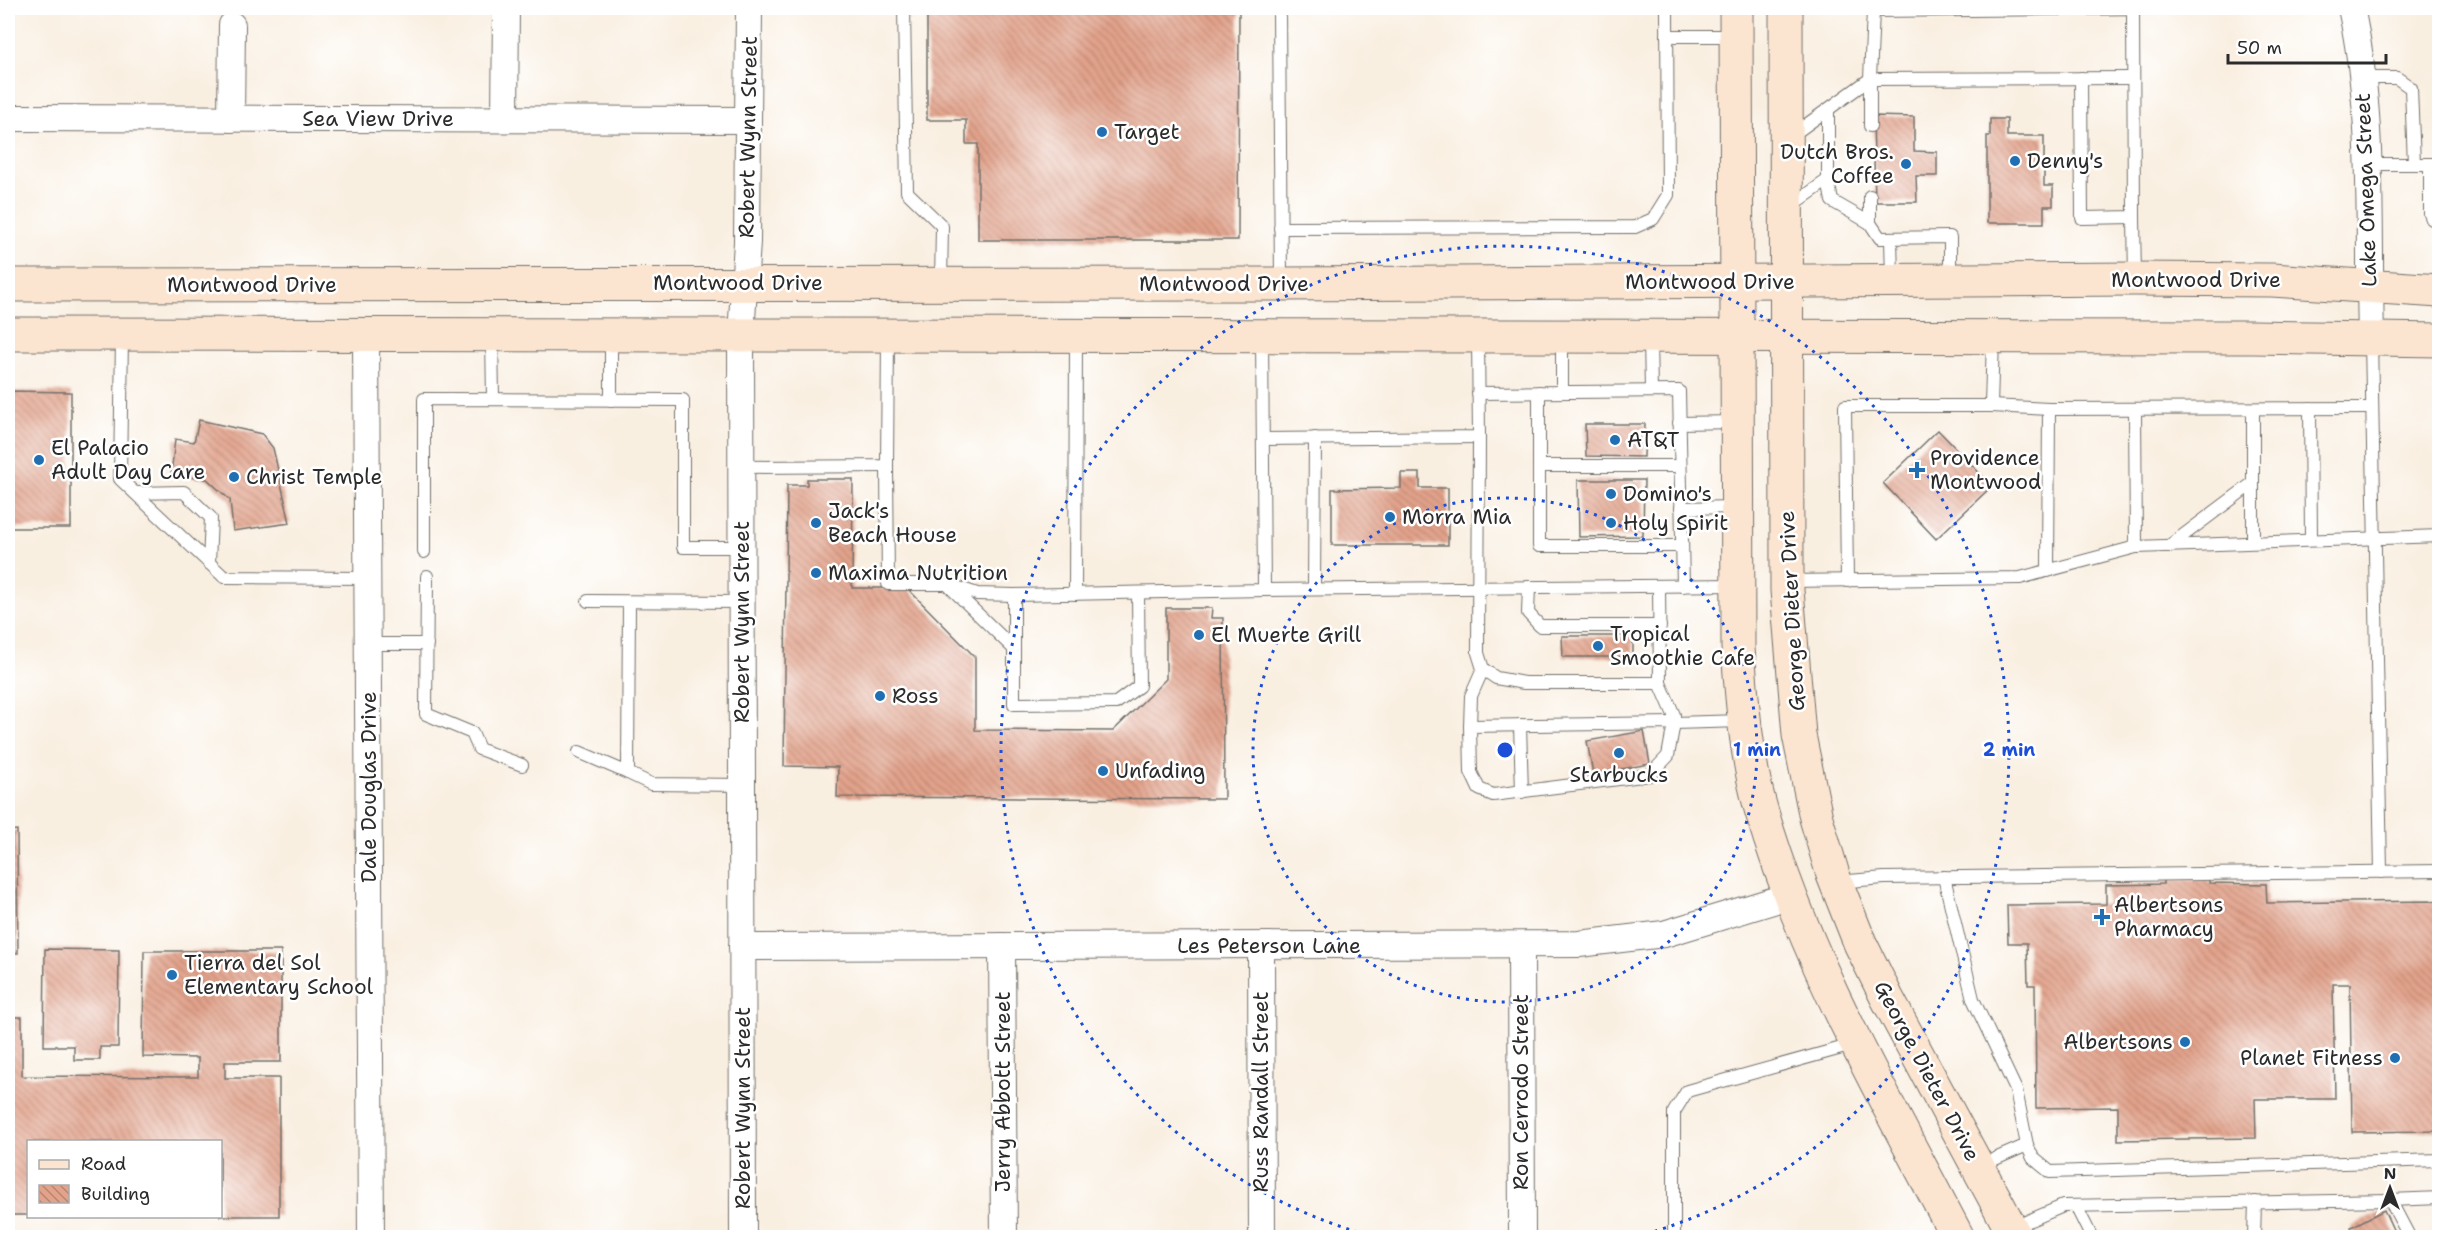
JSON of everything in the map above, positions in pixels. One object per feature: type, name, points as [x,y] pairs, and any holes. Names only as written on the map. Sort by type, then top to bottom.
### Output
[{"type":"main road","name":"George Dieter Drive","points":[[1786,8],[1787,580],[1790,649],[1799,735],[1816,818],[1835,882],[1887,998],[2014,1233]]},
{"type":"main road","points":[[1736,22],[1739,282],[1738,648],[1744,721],[1761,808],[1789,896],[1822,975],[1958,1238]]},
{"type":"main road","name":"Montwood Drive","points":[[8,285],[1281,284],[2135,279],[2272,280],[2439,291]]},
{"type":"main road","points":[[1272,335],[1281,284]]},
{"type":"main road","points":[[8,334],[2371,337],[2439,340]]},
{"type":"main road","points":[[1789,896],[1835,882]]},
{"type":"street","points":[[505,119],[506,8]]},
{"type":"street","name":"Robert Wynn Street","points":[[743,1238],[741,335],[746,283],[749,8]]},
{"type":"street","name":"Lake Omega Street","points":[[2351,8],[2362,78],[2369,164],[2371,337]]},
{"type":"street","points":[[231,119],[232,25]]},
{"type":"street","name":"Sea View Drive","points":[[8,118],[748,120]]},
{"type":"street","name":"Dale Douglas Drive","points":[[366,336],[371,1238]]},
{"type":"street","name":"Les Peterson Lane","points":[[742,947],[1521,946],[1618,941],[1664,934],[1789,896]]},
{"type":"street","name":"Jerry Abbott Street","points":[[1002,946],[1004,1238]]},
{"type":"street","name":"Ron Cerrodo Street","points":[[1521,946],[1522,1238]]},
{"type":"street","name":"Russ Randall Street","points":[[1261,947],[1262,1238]]},
{"type":"lane","points":[[903,8],[907,192],[942,226],[941,284]]},
{"type":"lane","points":[[1279,8],[1281,284]]},
{"type":"lane","points":[[1280,228],[1635,227],[1653,219],[1668,195],[1667,8]]},
{"type":"lane","points":[[1870,126],[1873,9],[2152,8]]},
{"type":"lane","points":[[2133,9],[2135,279]]},
{"type":"lane","points":[[1667,36],[1736,22]]},
{"type":"lane","points":[[2081,78],[2082,218],[2134,217]]},
{"type":"lane","points":[[1786,140],[1870,79],[2133,78]]},
{"type":"lane","points":[[2362,78],[2397,78],[2411,88],[2414,164]]},
{"type":"lane","points":[[1828,110],[1828,180],[1832,201],[1870,224],[1880,238],[1950,237],[1950,281]]},
{"type":"lane","points":[[2369,164],[2435,164],[2430,214],[2432,219],[2439,222]]},
{"type":"lane","points":[[1786,209],[1828,180]]},
{"type":"lane","points":[[1870,196],[1870,224]]},
{"type":"lane","points":[[1891,238],[1892,281]]},
{"type":"lane","points":[[122,335],[120,478],[224,577],[368,578]]},
{"type":"lane","points":[[888,335],[888,584],[947,584],[977,594],[1014,595],[1314,589],[1738,585]]},
{"type":"lane","points":[[1075,594],[1076,335]]},
{"type":"lane","points":[[1264,590],[1263,439],[1272,335]]},
{"type":"lane","points":[[492,336],[493,399]]},
{"type":"lane","points":[[611,336],[611,400]]},
{"type":"lane","points":[[1478,336],[1478,653],[1483,669],[1496,678],[1524,683],[1660,682]]},
{"type":"lane","points":[[1562,336],[1562,392]]},
{"type":"lane","points":[[1650,336],[1651,391]]},
{"type":"lane","points":[[1991,406],[1993,337]]},
{"type":"lane","points":[[2371,337],[2381,872]]},
{"type":"lane","points":[[1478,393],[1678,391],[1683,586]]},
{"type":"lane","points":[[1539,392],[1539,546],[1682,546]]},
{"type":"lane","points":[[424,552],[424,399],[683,400],[683,547],[742,547]]},
{"type":"lane","points":[[1846,580],[1845,406],[1991,406],[2049,409],[2373,408]]},
{"type":"lane","points":[[2310,408],[2311,539]]},
{"type":"lane","points":[[2048,571],[2049,409]]},
{"type":"lane","points":[[2135,409],[2136,547]]},
{"type":"lane","points":[[2253,409],[2253,542]]},
{"type":"lane","points":[[1679,423],[1739,422]]},
{"type":"lane","points":[[1263,439],[1479,437]]},
{"type":"lane","points":[[1314,589],[1315,438]]},
{"type":"lane","points":[[742,467],[887,466]]},
{"type":"lane","points":[[1539,466],[1680,466]]},
{"type":"lane","points":[[2169,546],[2253,483]]},
{"type":"lane","points":[[135,492],[184,492],[211,518],[209,563]]},
{"type":"lane","points":[[1681,508],[1738,507]]},
{"type":"lane","points":[[1787,580],[2020,578],[2136,547],[2375,536],[2439,536]]},
{"type":"lane","points":[[427,576],[426,714],[472,733],[479,749],[522,765]]},
{"type":"lane","points":[[947,584],[1014,649]]},
{"type":"lane","points":[[1483,669],[1471,696],[1471,772],[1479,789],[1493,795],[1650,775],[1668,756],[1674,723],[1674,715],[1660,682],[1659,586]]},
{"type":"lane","points":[[1529,587],[1528,613],[1540,626],[1660,626]]},
{"type":"lane","points":[[1014,595],[1014,704],[1116,703],[1138,686],[1138,593]]},
{"type":"lane","points":[[588,601],[742,602]]},
{"type":"lane","points":[[628,773],[629,602]]},
{"type":"lane","points":[[368,644],[427,644]]},
{"type":"lane","points":[[1470,726],[1744,721]]},
{"type":"lane","points":[[1520,725],[1522,792]]},
{"type":"lane","points":[[579,752],[651,784],[742,785]]},
{"type":"lane","points":[[1835,882],[1884,878],[2439,871]]},
{"type":"lane","points":[[1944,877],[1972,999],[2016,1090],[2026,1145],[2032,1158],[2049,1172],[2439,1160]]},
{"type":"lane","points":[[1674,1238],[1674,1112],[1688,1091],[1857,1044]]},
{"type":"lane","points":[[1978,1167],[2026,1145]]},
{"type":"lane","points":[[2014,1233],[2063,1206],[2439,1198]]},
{"type":"lane","points":[[2390,1200],[2410,1238]]},
{"type":"lane","points":[[2254,1238],[2255,1202]]},
{"type":"lane","points":[[2076,1206],[2092,1238]]},
{"type":"building","name":"Target","points":[[927,8],[1239,8],[1238,240],[978,240],[978,144],[966,144],[966,120],[927,120]]},
{"type":"building","name":"Dutch Bros. Coffee","points":[[1873,116],[1914,117],[1914,151],[1937,152],[1937,176],[1916,176],[1917,202],[1875,202]]},
{"type":"building","name":"Denny's","points":[[1990,119],[2007,119],[2007,136],[2044,136],[2044,186],[2053,186],[2053,206],[2044,206],[2044,223],[1987,223],[1987,136],[1990,136]]},
{"type":"building","name":"El Palacio Adult Day Care","points":[[8,391],[71,392],[71,528],[8,528],[8,506],[12,505],[12,471],[8,471],[8,448],[12,448]]},
{"type":"building","name":"Christ Temple","points":[[199,420],[262,434],[273,448],[290,523],[233,531],[230,500],[207,479],[171,475],[175,439],[194,442]]},
{"type":"building","name":"AT&T","points":[[1585,424],[1645,424],[1644,457],[1586,456]]},
{"type":"building","points":[[1938,430],[1992,486],[1936,539],[1883,483]]},
{"type":"building","name":"Morra Mia","points":[[1401,473],[1420,473],[1420,488],[1448,488],[1448,545],[1332,545],[1332,489],[1401,488]]},
{"type":"building","points":[[807,479],[853,479],[852,588],[907,588],[975,657],[975,730],[1113,731],[1166,679],[1166,608],[1212,608],[1211,618],[1223,618],[1224,799],[837,797],[838,767],[784,766],[787,485],[807,485]]},
{"type":"building","points":[[1578,480],[1644,480],[1643,536],[1579,537]]},
{"type":"building","name":"Tropical Smoothie Cafe","points":[[1562,636],[1633,636],[1633,657],[1563,657]]},
{"type":"building","name":"Starbucks","points":[[1644,731],[1650,764],[1593,774],[1587,741]]},
{"type":"building","points":[[17,830],[18,953],[8,953],[8,831]]},
{"type":"building","name":"Albertsons","points":[[2163,880],[2266,884],[2267,903],[2440,901],[2440,1131],[2352,1132],[2350,984],[2333,984],[2335,1099],[2255,1099],[2256,1138],[2118,1140],[2118,1107],[2036,1108],[2035,985],[2028,985],[2027,943],[2008,943],[2007,905],[2106,904],[2106,885],[2163,884]]},
{"type":"building","points":[[45,949],[119,950],[118,1047],[100,1047],[100,1060],[74,1060],[74,1046],[44,1046]]},
{"type":"building","points":[[144,951],[281,951],[281,1062],[225,1062],[225,1078],[279,1078],[279,1216],[222,1216],[222,1140],[27,1140],[27,1215],[8,1215],[8,1017],[22,1017],[22,1076],[198,1077],[198,1058],[143,1057]]},
{"type":"building","points":[[2384,1210],[2397,1238],[2356,1238],[2351,1227]]},
{"type":"place","name":"Target","points":[[1102,132]]},
{"type":"place","name":"Denny's","points":[[2015,161]]},
{"type":"place","name":"Dutch Bros. Coffee","points":[[1906,164]]},
{"type":"place","name":"AT&T","points":[[1615,440]]},
{"type":"place","name":"El Palacio Adult Day Care","points":[[39,460]]},
{"type":"place","name":"Providence Montwood","points":[[1917,470]]},
{"type":"place","name":"Christ Temple","points":[[234,477]]},
{"type":"place","name":"Domino's","points":[[1611,494]]},
{"type":"place","name":"Morra Mia","points":[[1390,517]]},
{"type":"place","name":"Jack's Beach House","points":[[816,523]]},
{"type":"place","name":"Holy Spirit","points":[[1611,523]]},
{"type":"place","name":"Maxima Nutrition","points":[[816,573]]},
{"type":"place","name":"El Muerte Grill","points":[[1199,635]]},
{"type":"place","name":"Tropical Smoothie Cafe","points":[[1598,646]]},
{"type":"place","name":"Ross","points":[[880,696]]},
{"type":"place","name":"Starbucks","points":[[1619,753]]},
{"type":"place","name":"Unfading","points":[[1103,771]]},
{"type":"place","name":"Albertsons Pharmacy","points":[[2102,917]]},
{"type":"place","name":"Tierra del Sol Elementary School","points":[[172,975]]},
{"type":"place","name":"Albertsons","points":[[2185,1042]]},
{"type":"place","name":"Planet Fitness","points":[[2395,1058]]}]
